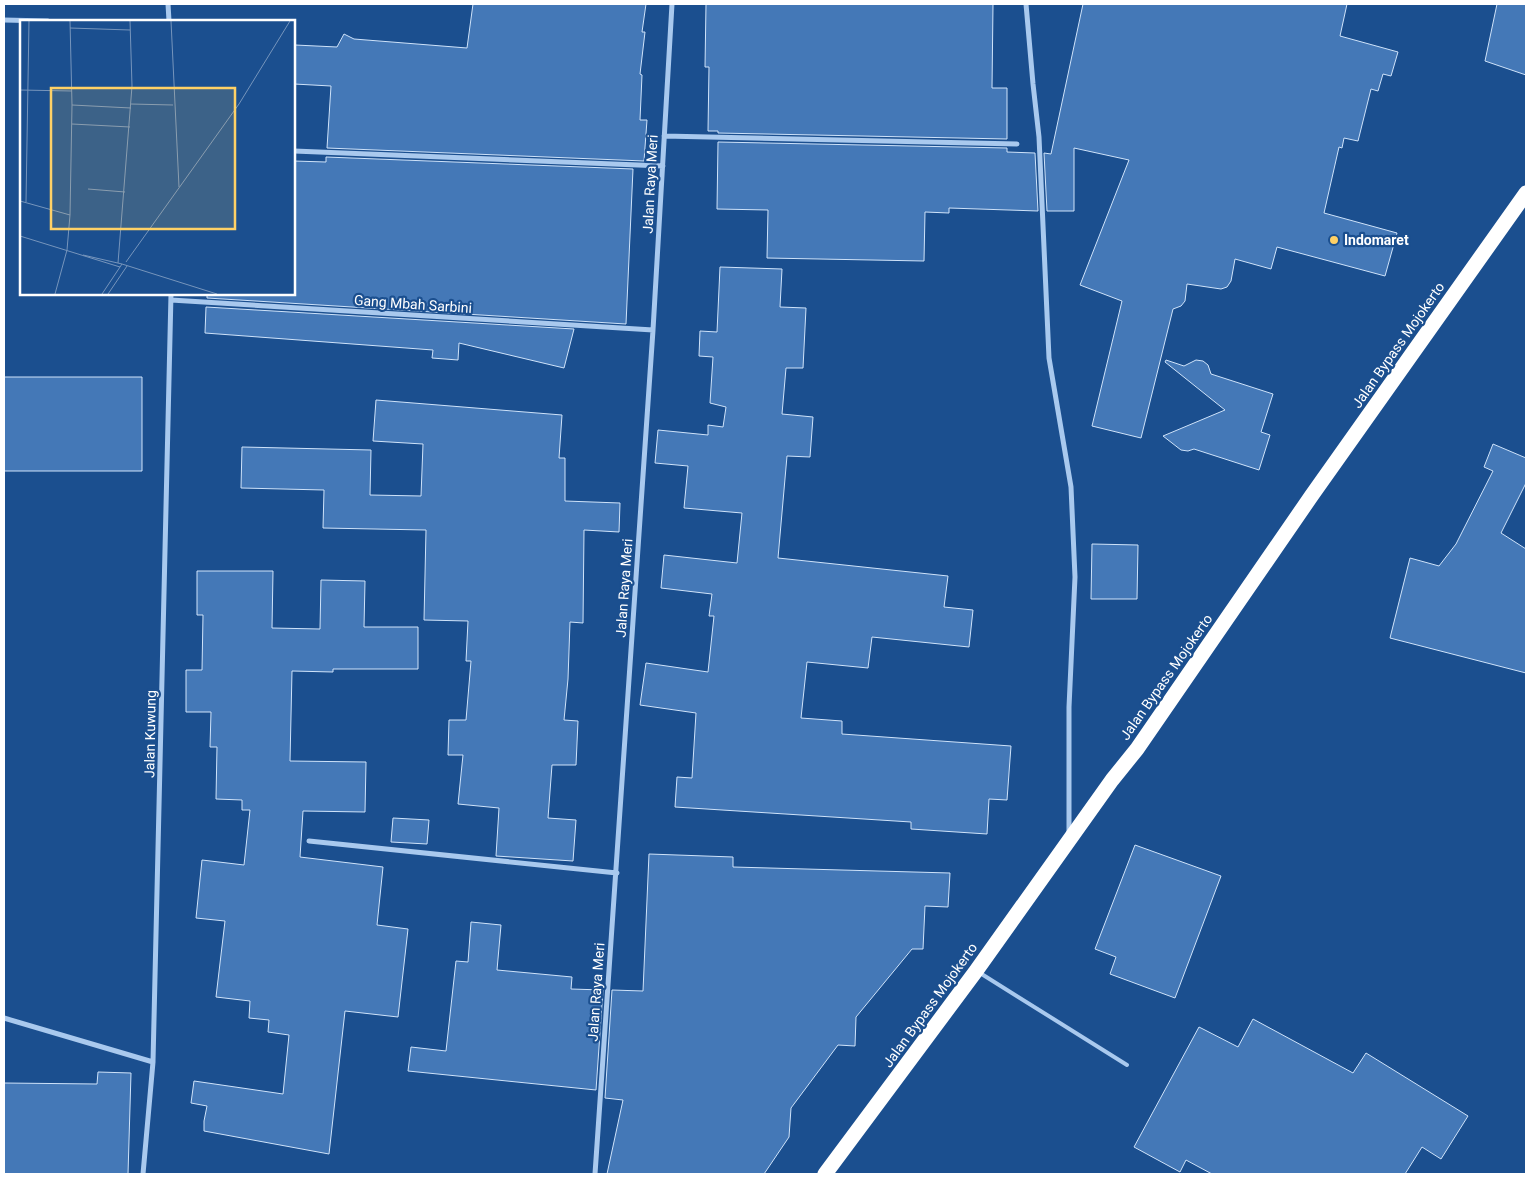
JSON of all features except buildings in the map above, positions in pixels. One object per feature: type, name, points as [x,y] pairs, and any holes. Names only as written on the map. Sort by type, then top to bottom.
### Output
[{"type":"highway","name":"Jalan Bypass Mojokerto","points":[[825,1174],[976,971],[1136,749],[1317,487],[1526,193]]},
{"type":"street","points":[[168,4],[168,20]]},
{"type":"street","name":"Jalan Raya Meri","points":[[595,1174],[653,330],[672,4]]},
{"type":"street","points":[[1026,4],[1039,137],[1049,358],[1071,487],[1075,577],[1069,707],[1069,842]]},
{"type":"street","points":[[4,20],[20,20]]},
{"type":"street","points":[[664,136],[1017,144]]},
{"type":"street","points":[[295,151],[663,166]]},
{"type":"street","name":"Gang Mbah Sarbini","points":[[171,297],[653,330]]},
{"type":"street","name":"Jalan Kuwung","points":[[143,1174],[153,1062],[171,297]]},
{"type":"street","points":[[309,841],[617,873]]},
{"type":"street","points":[[4,1018],[153,1062]]},
{"type":"lane","points":[[976,971],[1127,1065]]},
{"type":"place","name":"Indomaret","points":[[1334,240]]}]
